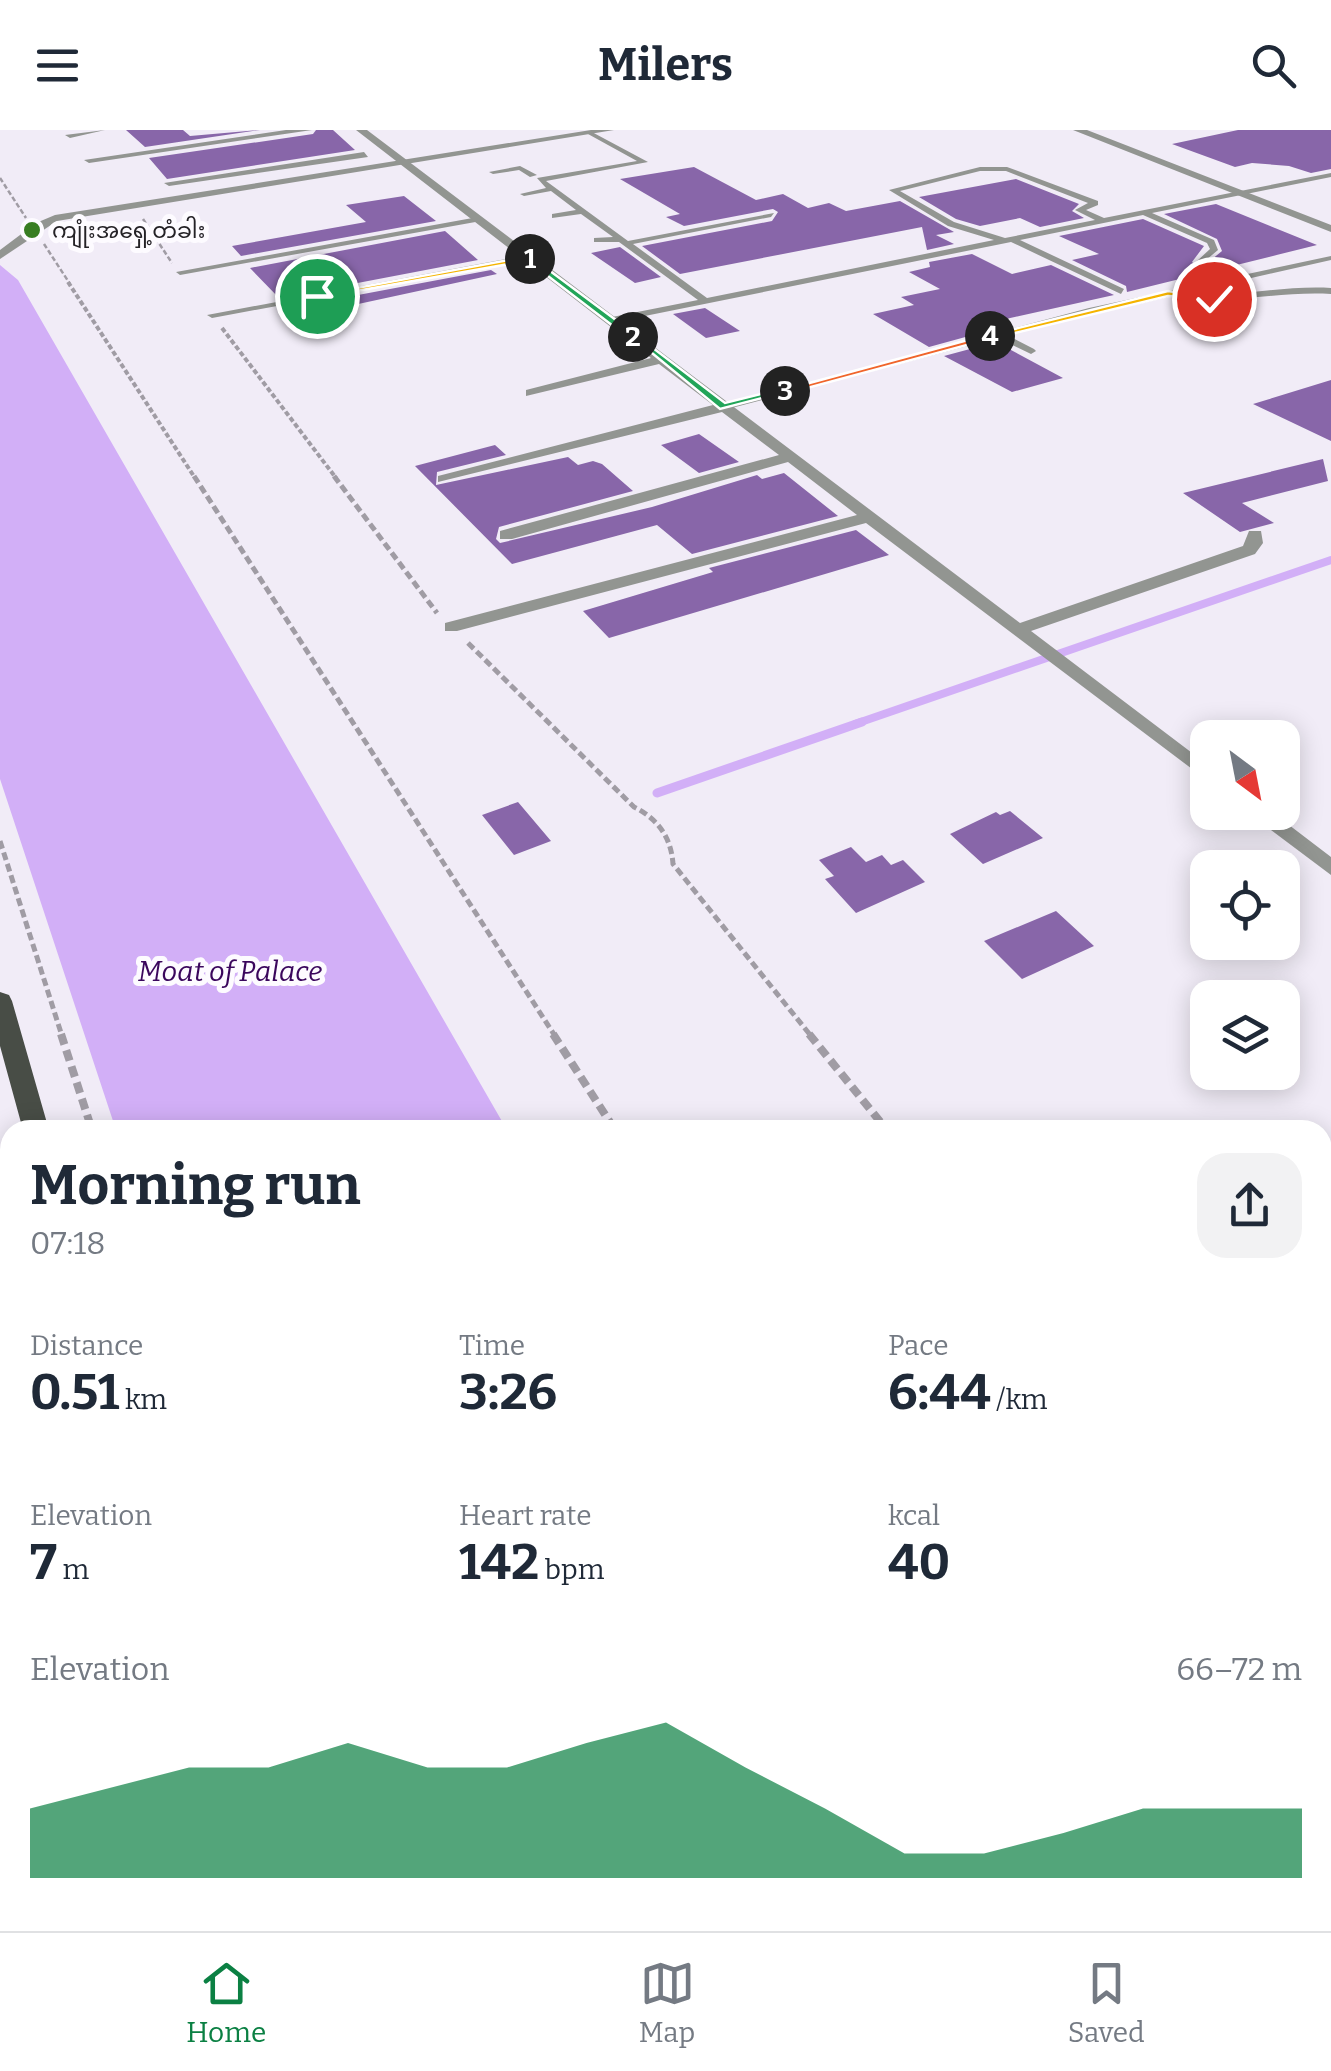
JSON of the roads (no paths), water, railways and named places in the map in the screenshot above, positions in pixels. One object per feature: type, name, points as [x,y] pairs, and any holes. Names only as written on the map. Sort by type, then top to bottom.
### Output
[{"type":"main road","points":[[0,1000],[8,1061],[32,1120]]},
{"type":"street","points":[[70,135],[100,130]]},
{"type":"street","points":[[193,130],[216,154]]},
{"type":"street","points":[[89,160],[307,130]]},
{"type":"street","points":[[362,130],[1190,761]]},
{"type":"street","points":[[0,255],[55,218],[609,130]]},
{"type":"street","points":[[1078,130],[1331,229]]},
{"type":"street","points":[[271,135],[282,144]]},
{"type":"street","points":[[293,154],[304,164]]},
{"type":"street","points":[[169,183],[364,155]]},
{"type":"street","points":[[227,163],[237,173]]},
{"type":"street","points":[[531,392],[662,360]]},
{"type":"street","points":[[444,478],[724,407]]},
{"type":"street","points":[[506,535],[790,457]]},
{"type":"street","points":[[451,627],[868,517]]},
{"type":"street","points":[[1016,630],[1249,550],[1255,535]]},
{"type":"street","points":[[1281,830],[1331,868]]},
{"type":"lane","points":[[770,133],[786,130]]},
{"type":"lane","points":[[536,178],[644,162],[590,133]]},
{"type":"lane","points":[[493,172],[520,168],[705,301]]},
{"type":"lane","points":[[1102,220],[1080,210],[1094,203],[1019,170],[980,169],[893,190],[951,224],[1006,240],[1121,291]]},
{"type":"lane","points":[[536,178],[558,170]]},
{"type":"lane","points":[[610,320],[1331,174]]},
{"type":"lane","points":[[524,194],[552,190]]},
{"type":"lane","points":[[554,216],[583,211]]},
{"type":"lane","points":[[1142,212],[1212,242],[1214,250],[1200,262]]},
{"type":"lane","points":[[597,240],[626,241],[771,215]]},
{"type":"lane","points":[[180,272],[478,219]]},
{"type":"lane","points":[[212,315],[527,257]]},
{"type":"lane","points":[[724,407],[997,334],[1331,258]]},
{"type":"lane","points":[[1168,294],[1214,299],[1295,290],[1331,291]]},
{"type":"lane","points":[[997,334],[1031,351]]},
{"type":"water","name":"Moat of Palace","points":[[0,265],[18,280],[501,1120],[113,1120],[0,779]]},
{"type":"waterway","points":[[855,724],[1331,560]]},
{"type":"waterway","points":[[657,793],[862,722]]},
{"type":"place","name":"ကျုံးအရှေ့တံခါး","points":[[32,230]]}]
